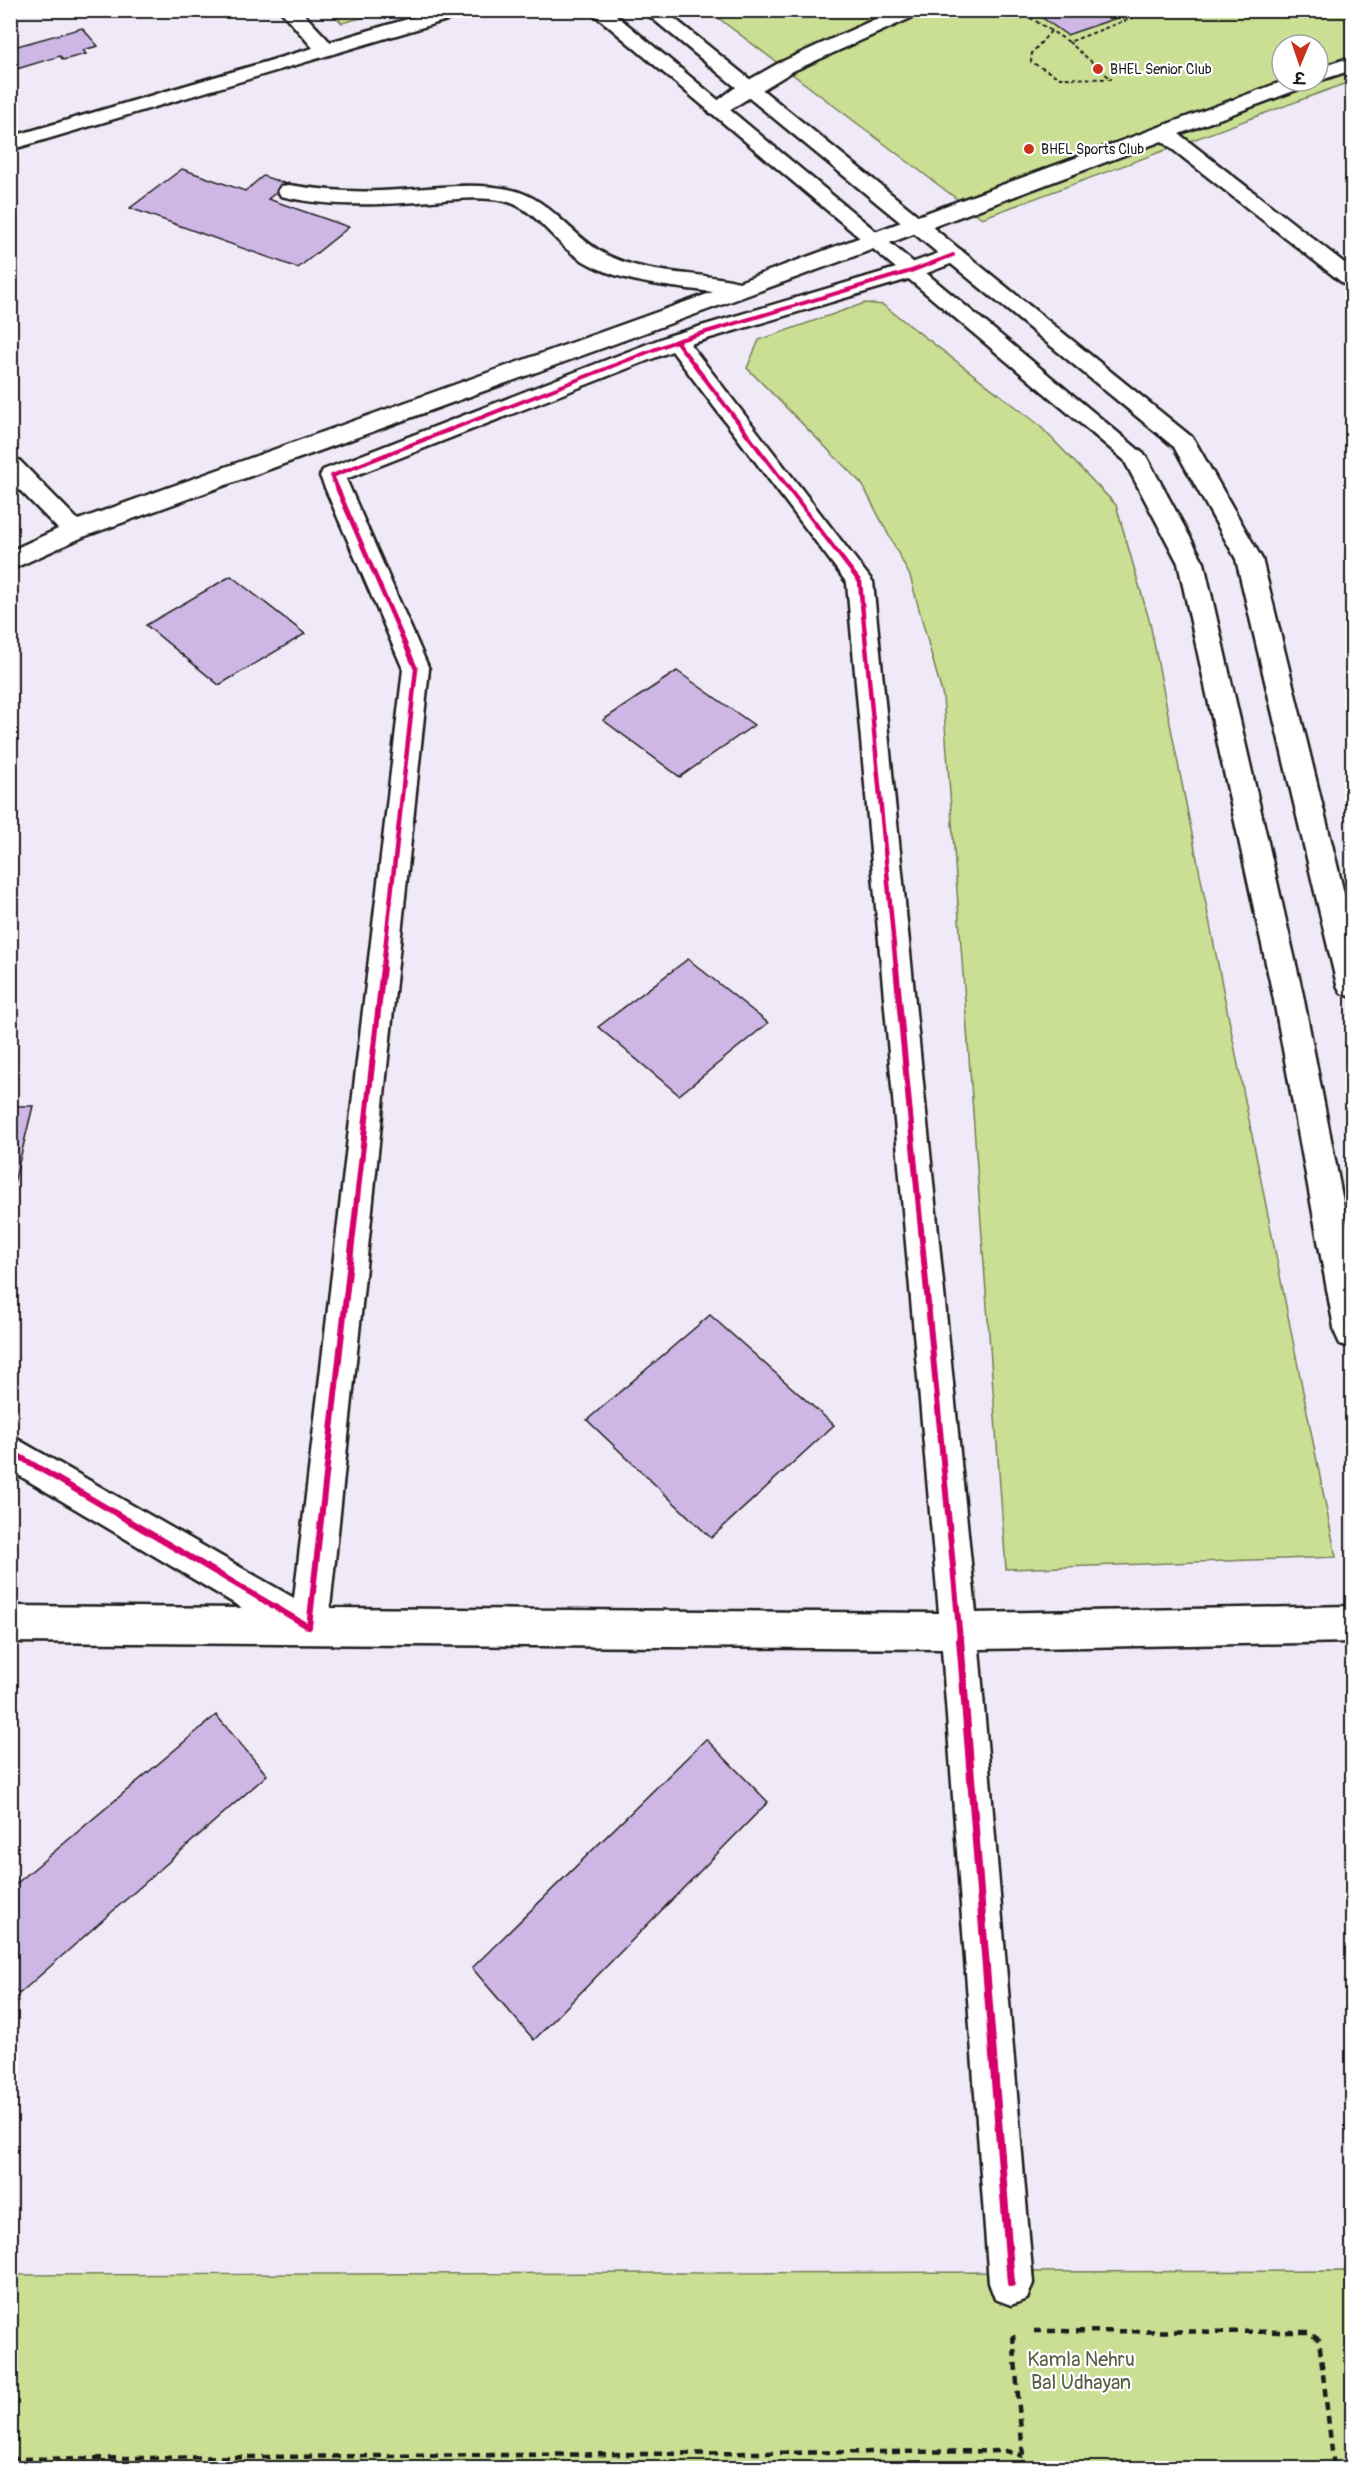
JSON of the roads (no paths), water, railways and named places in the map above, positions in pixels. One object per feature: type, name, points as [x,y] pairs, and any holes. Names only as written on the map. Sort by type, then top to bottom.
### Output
[{"type":"street","points":[[289,10],[326,50]]},
{"type":"street","points":[[10,144],[460,10]]},
{"type":"street","points":[[598,10],[1134,456],[1191,562],[1288,995],[1353,1333]]},
{"type":"street","points":[[651,10],[1184,443],[1249,559],[1353,985]]},
{"type":"street","points":[[717,109],[747,88],[819,48],[906,14]]},
{"type":"street","points":[[1330,71],[1353,63]]},
{"type":"street","points":[[10,562],[74,531],[916,225],[1271,93]]},
{"type":"street","points":[[1165,133],[1353,279]]},
{"type":"street","points":[[289,191],[311,196],[371,198],[468,192],[498,194],[526,201],[584,251],[626,271],[740,289]]},
{"type":"street","points":[[309,1627],[416,669],[332,476],[676,341],[911,271],[953,255]]},
{"type":"street","points":[[676,341],[860,582],[959,1631],[1011,2283]]},
{"type":"street","points":[[10,465],[74,531]]},
{"type":"street","points":[[10,1451],[309,1627]]},
{"type":"street","points":[[10,1624],[959,1631],[1353,1624]]},
{"type":"place","name":"BHEL Senior Club","points":[[1098,69]]},
{"type":"place","name":"BHEL Sports Club","points":[[1029,149]]},
{"type":"park label","name":"Kamla Nehru Bal Udhayan","points":[[1081,2370]]}]
